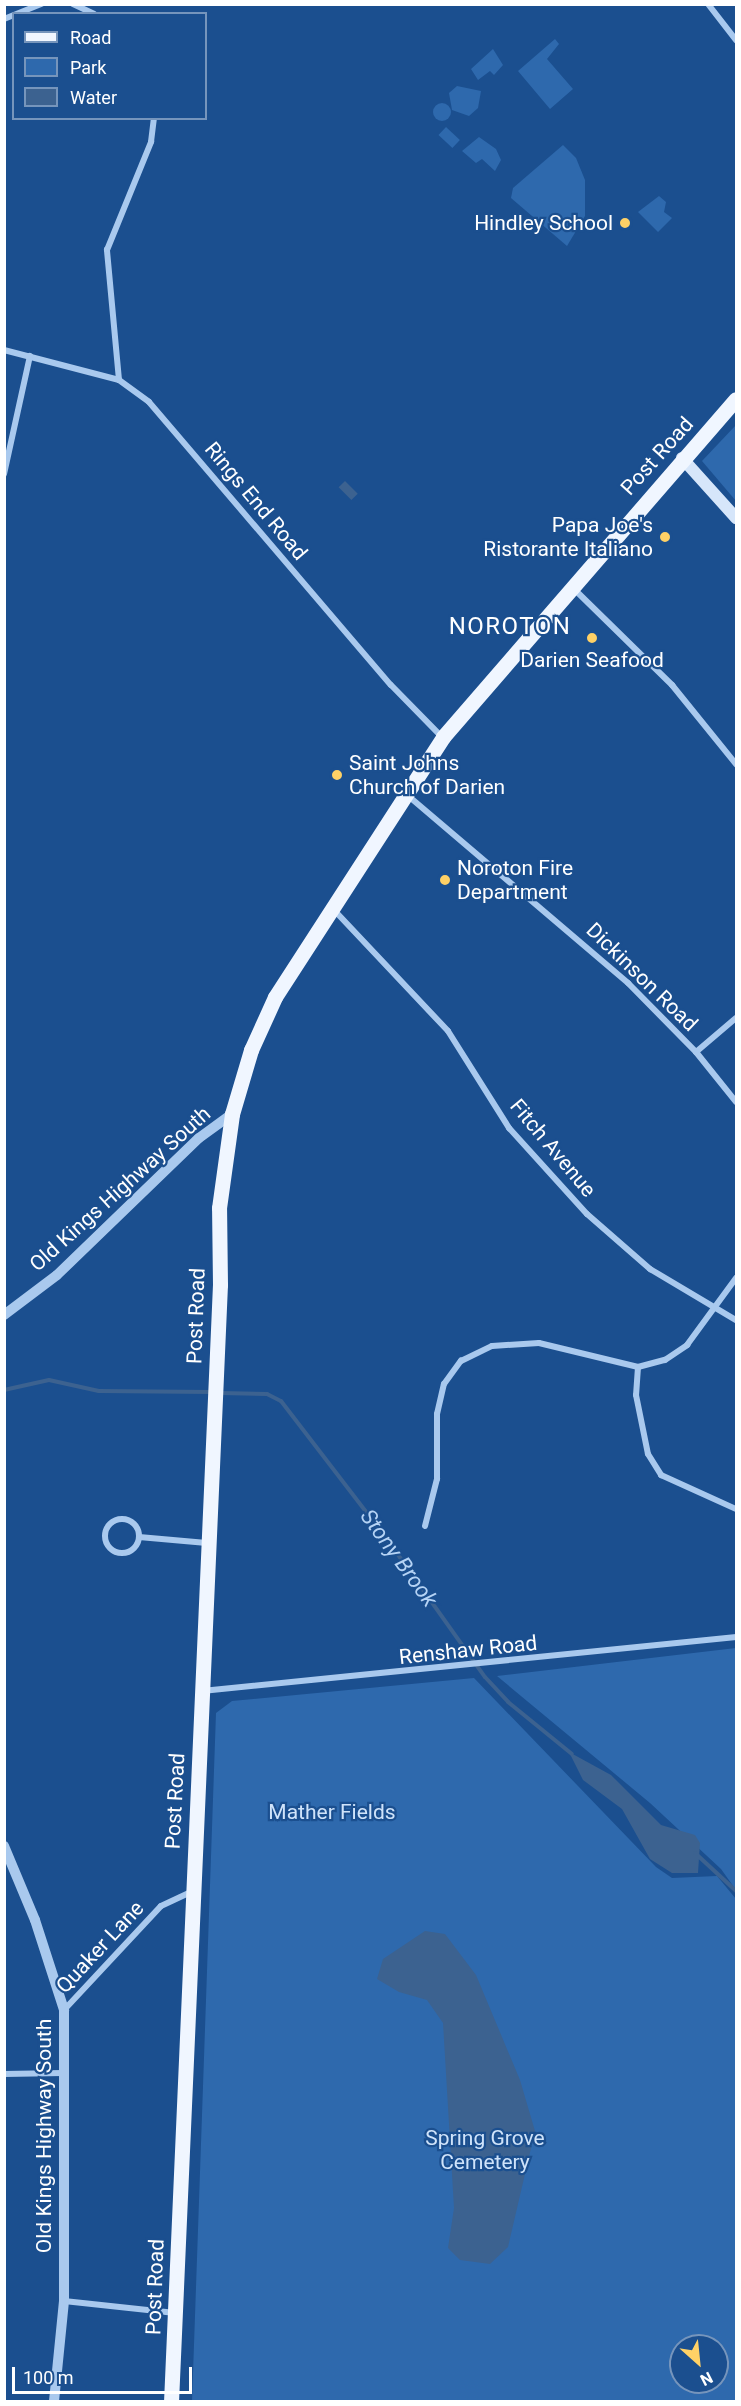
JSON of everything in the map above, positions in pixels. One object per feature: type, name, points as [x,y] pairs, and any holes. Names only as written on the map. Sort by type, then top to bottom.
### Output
[{"type":"main road","name":"Post Road","points":[[171,2402],[214,1416],[219,1208],[232,1114],[252,1050],[275,997],[330,907],[443,737],[571,586],[736,399]]},
{"type":"main road","points":[[682,458],[736,518]]},
{"type":"street","points":[[21,12],[41,4]]},
{"type":"street","points":[[73,4],[90,12]]},
{"type":"street","points":[[708,4],[736,40]]},
{"type":"street","points":[[119,380],[107,250],[151,142],[154,120]]},
{"type":"street","name":"Rings End Road","points":[[4,350],[119,380],[149,402],[391,685],[443,737]]},
{"type":"street","points":[[4,474],[30,356]]},
{"type":"street","points":[[571,586],[672,685],[736,764]]},
{"type":"street","name":"Dickinson Road","points":[[404,793],[578,938],[696,1052],[736,1102]]},
{"type":"street","name":"Fitch Avenue","points":[[330,907],[448,1031],[509,1128],[587,1214],[650,1269],[736,1320]]},
{"type":"street","points":[[696,1052],[736,1018]]},
{"type":"street","name":"Old Kings Highway South","points":[[4,1315],[57,1275],[199,1138],[232,1114]]},
{"type":"street","points":[[425,1526],[436,1479],[437,1414],[444,1384],[461,1360],[492,1346],[539,1343],[638,1367],[665,1360],[687,1345],[736,1278]]},
{"type":"street","points":[[638,1367],[636,1395],[648,1454],[660,1475],[736,1509]]},
{"type":"street","points":[[122,1519],[134,1523],[139,1537],[134,1548],[122,1553],[109,1546],[105,1534],[111,1523],[122,1519]]},
{"type":"street","points":[[139,1537],[208,1543]]},
{"type":"street","name":"Renshaw Road","points":[[202,1692],[736,1636]]},
{"type":"street","name":"Old Kings Highway South","points":[[4,1846],[35,1920],[64,2010],[64,2301],[54,2402]]},
{"type":"street","name":"Quaker Lane","points":[[64,2010],[160,1906],[192,1892]]},
{"type":"street","points":[[4,2074],[63,2073]]},
{"type":"street","points":[[64,2301],[175,2313]]},
{"type":"green space","points":[[555,39],[559,44],[547,59],[573,89],[550,109],[518,71]]},
{"type":"green space","points":[[493,49],[503,65],[494,75],[490,71],[478,80],[471,69]]},
{"type":"green space","points":[[457,86],[481,91],[478,108],[469,116],[452,110],[449,93]]},
{"type":"green space","points":[[442,103],[448,106],[451,112],[448,118],[442,121],[436,118],[433,112],[436,106]]},
{"type":"green space","points":[[446,127],[460,140],[452,148],[438,135]]},
{"type":"green space","points":[[479,137],[496,149],[501,160],[495,171],[482,159],[476,163],[462,151]]},
{"type":"green space","points":[[563,145],[576,158],[585,180],[585,216],[567,246],[511,198],[513,188]]},
{"type":"green space","points":[[659,196],[666,202],[664,212],[672,218],[658,232],[638,212]]},
{"type":"green space","points":[[736,425],[736,501],[702,461]]},
{"type":"green space","points":[[736,1648],[736,1890],[721,1869],[650,1803],[497,1676]]},
{"type":"green space","name":"Spring Grove Cemetery","points":[[474,1678],[656,1867],[672,1878],[717,1876],[736,1899],[736,2401],[192,2402],[216,1713],[232,1701]]},
{"type":"water","points":[[345,481],[358,494],[351,500],[339,487]]},
{"type":"water","points":[[569,1752],[611,1775],[661,1825],[695,1835],[700,1843],[698,1873],[672,1873],[650,1859],[622,1809],[583,1780]]},
{"type":"water","points":[[425,1931],[445,1934],[476,1975],[520,2080],[535,2131],[508,2247],[490,2264],[460,2260],[448,2248],[454,2208],[443,2023],[427,2000],[399,1992],[377,1979],[383,1959]]},
{"type":"waterway","name":"Stony Brook","points":[[4,1390],[49,1380],[99,1391],[212,1392]]},
{"type":"waterway","name":"Stony Brook","points":[[220,1393],[267,1394],[281,1401],[384,1535],[485,1677],[508,1702],[572,1754]]},
{"type":"waterway","name":"Stony Brook","points":[[695,1853],[736,1891]]},
{"type":"place","name":"Hindley School","points":[[625,223]]},
{"type":"place","name":"Papa Joe's Ristorante Italiano","points":[[665,537]]},
{"type":"place","name":"Darien Seafood","points":[[592,638]]},
{"type":"place","name":"Saint Johns Church of Darien","points":[[337,775]]},
{"type":"place","name":"Noroton Fire Department","points":[[445,880]]},
{"type":"district","name":"NOROTON","points":[[510,627]]},
{"type":"park label","name":"Mather Fields","points":[[332,1812]]}]
